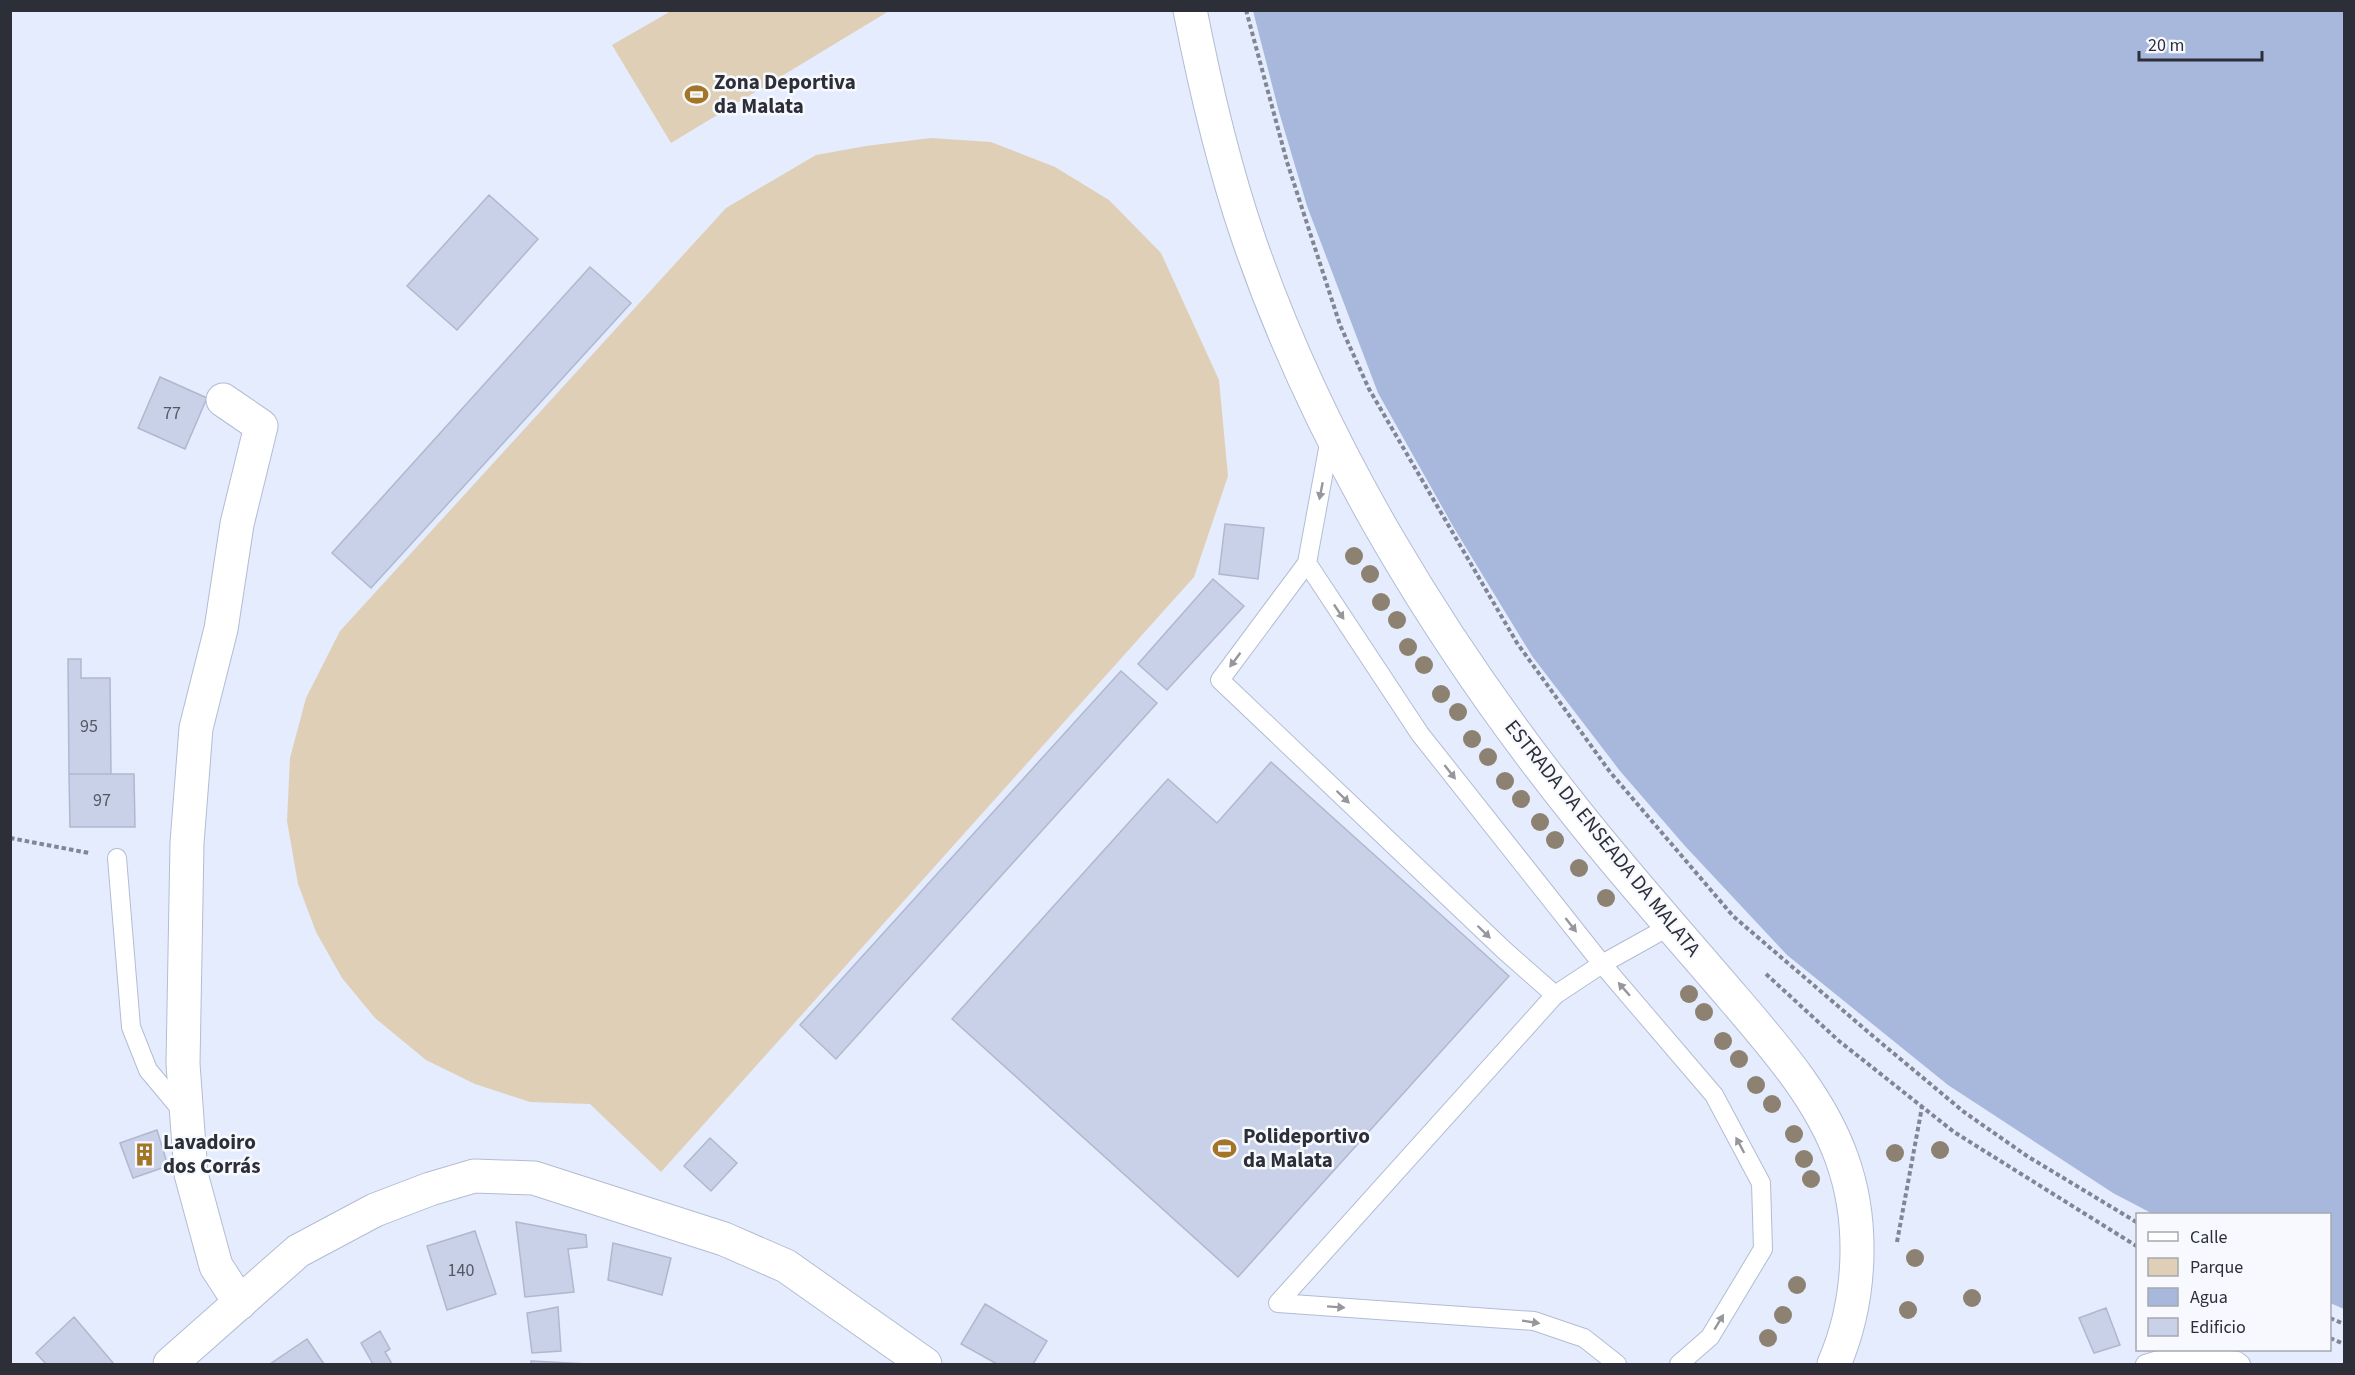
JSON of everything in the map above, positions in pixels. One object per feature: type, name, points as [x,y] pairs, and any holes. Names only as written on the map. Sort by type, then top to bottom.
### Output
[{"type":"main road","name":"ESTRADA DA ENSEADA DA MALATA","points":[[1190,10],[1216,126],[1248,236],[1287,336],[1331,433],[1383,530],[1454,645],[1527,751],[1581,819],[1778,1052],[1816,1106],[1842,1158],[1856,1208],[1857,1257],[1853,1300],[1834,1365]]},
{"type":"main road","points":[[223,400],[261,426],[237,524],[221,629],[196,728],[187,843],[183,1064],[191,1174],[216,1266],[240,1303]]},
{"type":"main road","points":[[170,1365],[298,1251],[375,1210],[430,1189],[474,1176],[534,1178],[724,1239],[786,1266],[925,1365]]},
{"type":"lane","points":[[1331,433],[1307,563],[1220,680],[1496,943],[1555,995]]},
{"type":"lane","points":[[1307,563],[1420,734],[1602,964],[1714,1095],[1761,1183],[1763,1249],[1710,1337],[1679,1365]]},
{"type":"lane","points":[[117,858],[131,1027],[148,1070],[186,1116]]},
{"type":"lane","points":[[1617,1365],[1584,1338],[1534,1321],[1278,1304],[1555,995],[1602,964],[1672,926]]},
{"type":"lane","points":[[2145,1365],[2171,1356],[2201,1355],[2237,1361],[2241,1365]]},
{"type":"path","points":[[1246,10],[1287,162],[1340,325],[1369,389],[1516,643],[1610,772],[1733,916],[1874,1037],[1965,1112],[2027,1156],[2136,1222]]},
{"type":"path","points":[[10,838],[117,858]]},
{"type":"path","points":[[1759,968],[1839,1041],[1954,1132],[2136,1246]]},
{"type":"path","points":[[1896,1248],[1922,1107]]},
{"type":"green space","name":"Zona Deportiva da Malata","points":[[671,11],[889,11],[671,143],[612,45]]},
{"type":"green space","name":"Zona Deportiva da Malata","points":[[931,138],[991,142],[1055,167],[1109,200],[1161,253],[1219,380],[1228,476],[1194,577],[661,1172],[590,1104],[530,1102],[475,1084],[426,1060],[375,1018],[342,978],[316,932],[298,884],[287,821],[290,758],[306,698],[340,631],[726,208],[816,155]]},
{"type":"water","points":[[1253,11],[2344,11],[2344,1309],[2331,1303],[2331,1213],[2151,1213],[2113,1193],[1948,1085],[1787,955],[1685,846],[1620,771],[1532,656],[1454,528],[1378,393],[1307,206],[1279,112]]},
{"type":"building","points":[[489,195],[538,239],[457,330],[407,286]]},
{"type":"building","points":[[590,267],[631,303],[371,588],[332,553]]},
{"type":"building","points":[[160,377],[207,398],[185,449],[138,428]]},
{"type":"building","points":[[1225,524],[1264,528],[1258,579],[1219,574]]},
{"type":"building","points":[[1213,579],[1244,606],[1167,690],[1138,664]]},
{"type":"building","points":[[68,659],[81,659],[81,678],[110,678],[111,774],[69,774]]},
{"type":"building","points":[[1121,671],[1157,703],[836,1059],[800,1025]]},
{"type":"building","name":"Polideportivo da Malata","points":[[1271,762],[1509,976],[1238,1277],[952,1019],[1168,779],[1217,823]]},
{"type":"building","points":[[69,774],[134,774],[135,827],[70,827]]},
{"type":"building","name":"Lavadoiro dos Corrás","points":[[157,1130],[168,1166],[133,1178],[120,1143]]},
{"type":"building","points":[[710,1138],[737,1163],[711,1191],[684,1166]]},
{"type":"building","points":[[516,1222],[586,1235],[587,1247],[568,1249],[574,1292],[525,1297]]},
{"type":"building","points":[[475,1231],[496,1294],[447,1310],[427,1246]]},
{"type":"building","points":[[613,1243],[671,1258],[662,1295],[608,1280]]},
{"type":"building","points":[[985,1304],[1047,1341],[1033,1364],[997,1364],[961,1344]]},
{"type":"building","points":[[558,1307],[561,1351],[532,1353],[527,1313]]},
{"type":"building","points":[[2106,1308],[2120,1345],[2094,1353],[2079,1318]]},
{"type":"building","points":[[74,1317],[114,1364],[46,1364],[36,1353]]},
{"type":"building","points":[[380,1331],[390,1349],[385,1352],[392,1364],[373,1364],[361,1343]]},
{"type":"building","points":[[307,1339],[324,1364],[270,1364]]},
{"type":"building","points":[[531,1361],[589,1364],[531,1364]]},
{"type":"place","name":"Zona Deportiva da Malata","points":[[696,94]]},
{"type":"place","name":"Polideportivo da Malata","points":[[1225,1148]]},
{"type":"place","name":"Lavadoiro dos Corrás","points":[[145,1154]]}]
